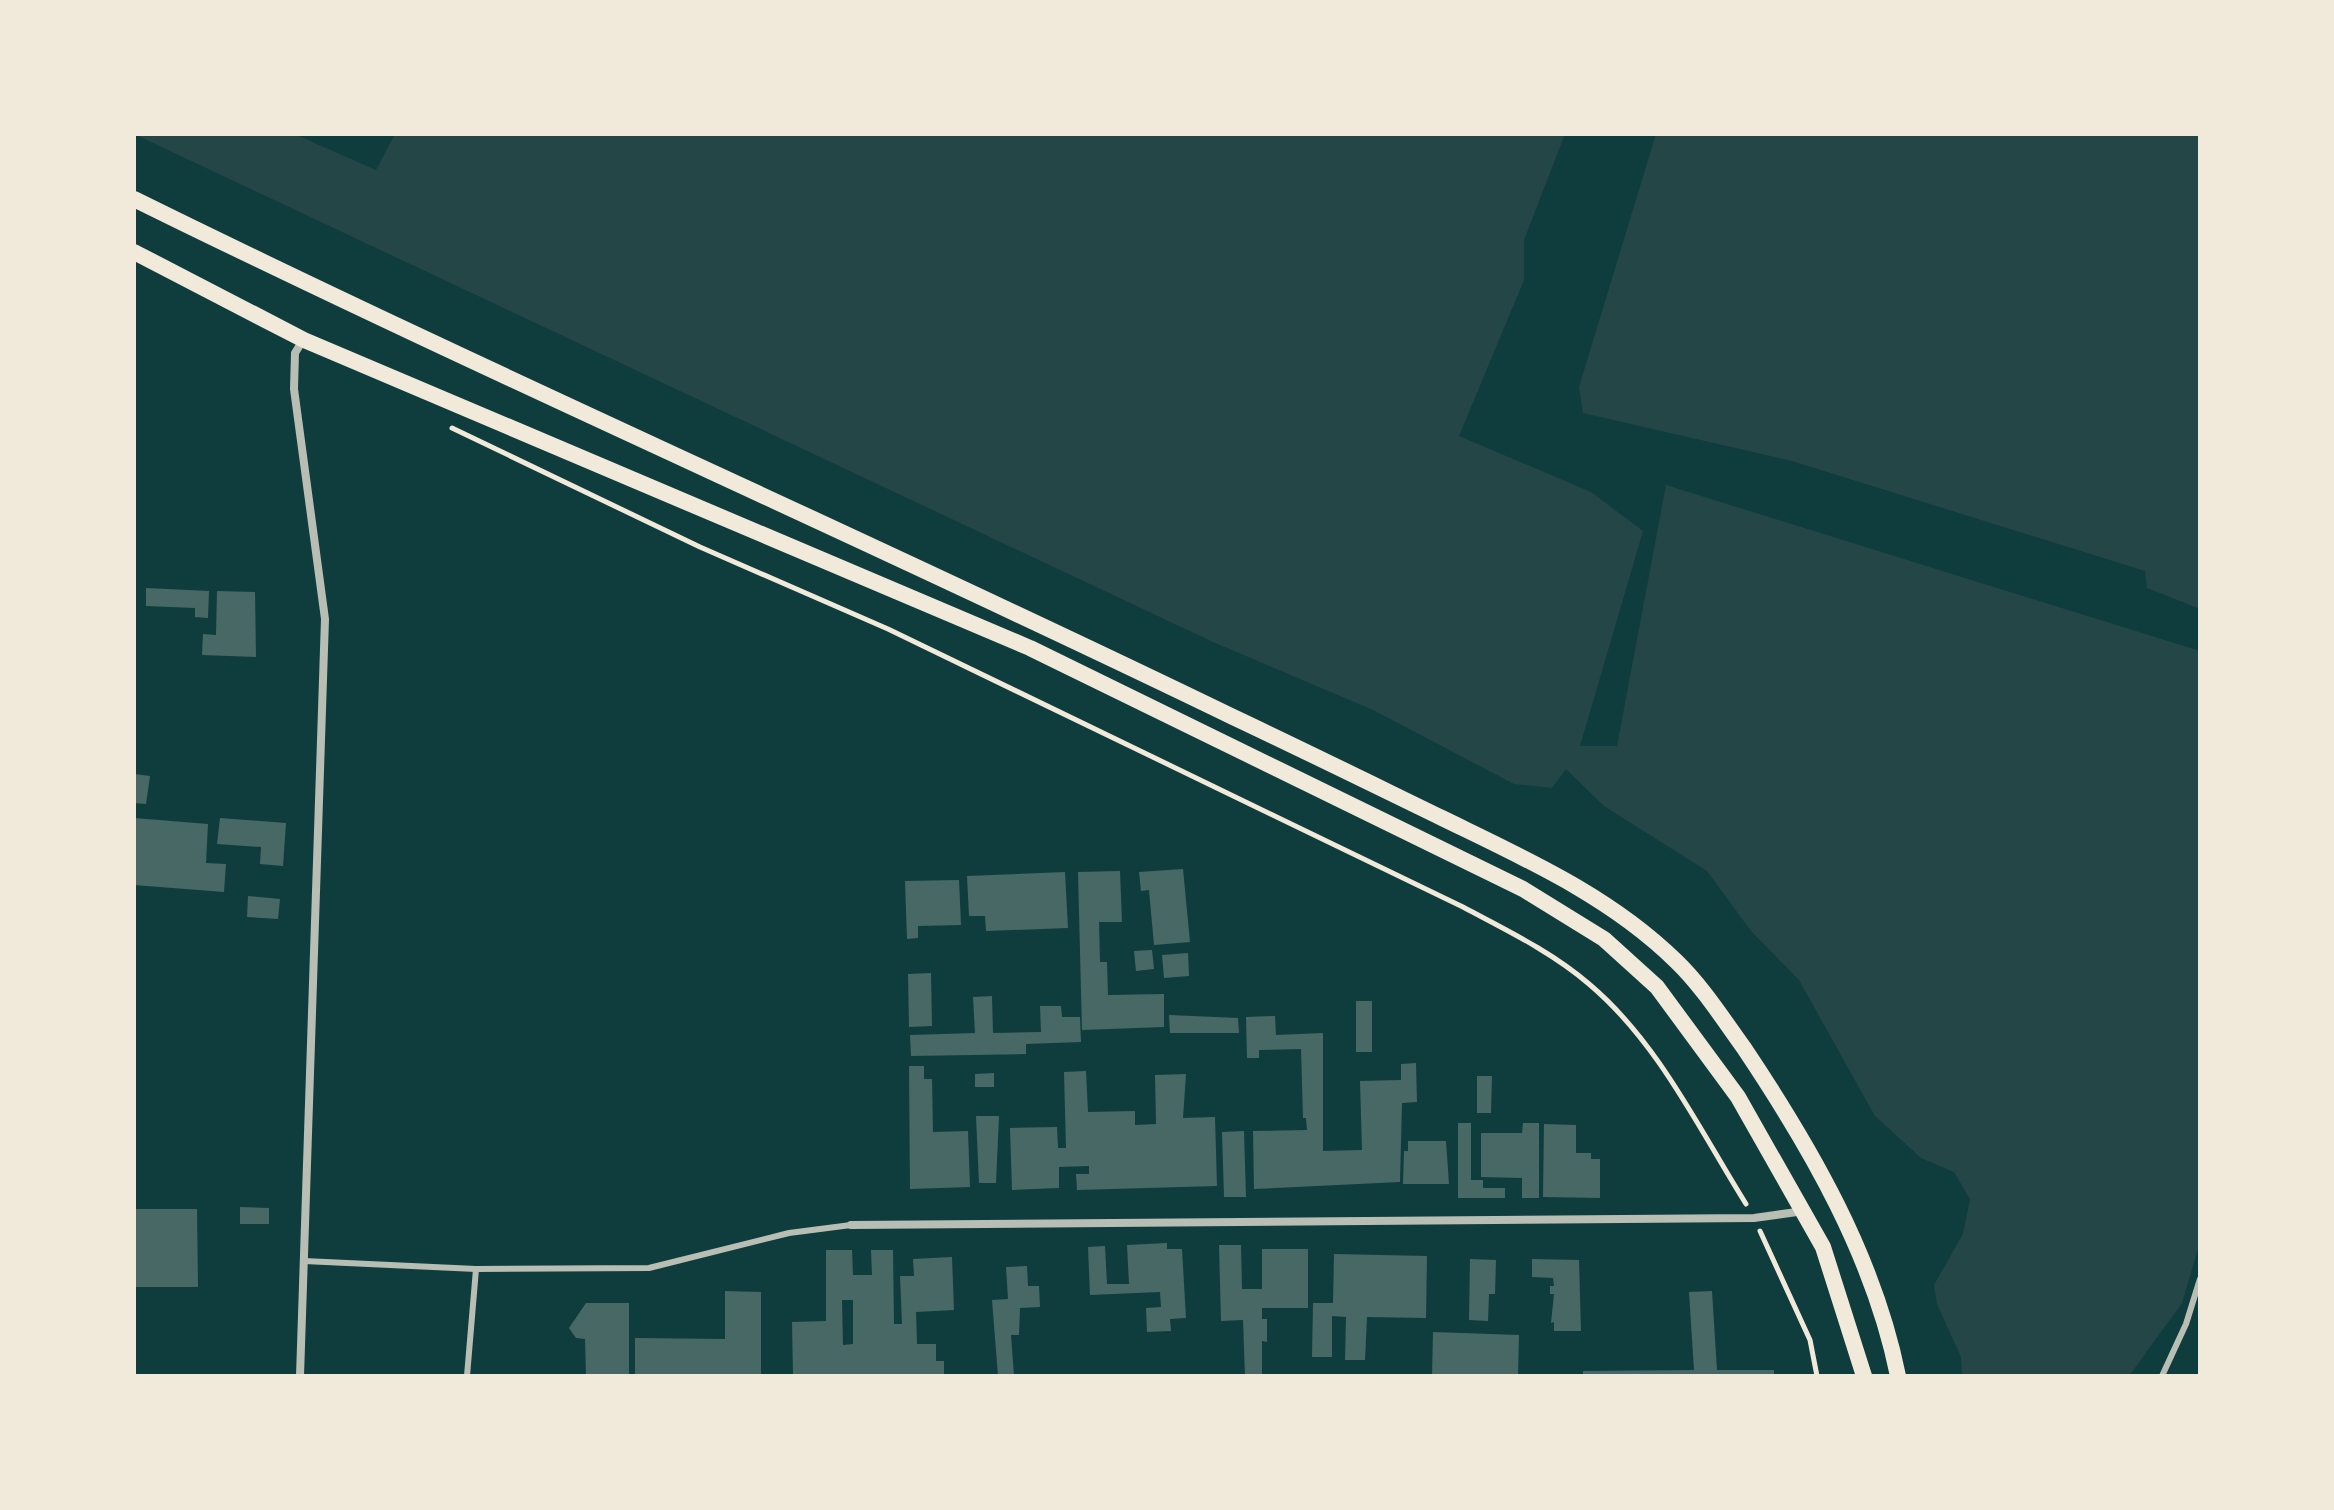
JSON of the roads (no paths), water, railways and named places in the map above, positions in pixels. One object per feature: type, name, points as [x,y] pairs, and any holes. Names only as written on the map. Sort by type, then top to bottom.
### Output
[{"type":"main road","points":[[134,199],[338,299],[1054,630],[1539,865],[1620,914],[1678,963],[1723,1017],[1812,1157],[1852,1236],[1891,1340],[1898,1376]]},
{"type":"main road","points":[[134,252],[304,340],[1030,648],[1523,889],[1604,939],[1657,987],[1738,1097],[1823,1247],[1864,1376]]},
{"type":"street","points":[[300,1376],[325,619],[294,389],[295,353],[304,340]]},
{"type":"street","points":[[851,1225],[1754,1218],[1805,1211]]},
{"type":"lane","points":[[304,1261],[476,1269],[649,1268],[789,1233],[851,1225]]},
{"type":"lane","points":[[467,1376],[476,1269]]},
{"type":"lane","points":[[2162,1376],[2186,1324],[2200,1279]]}]
